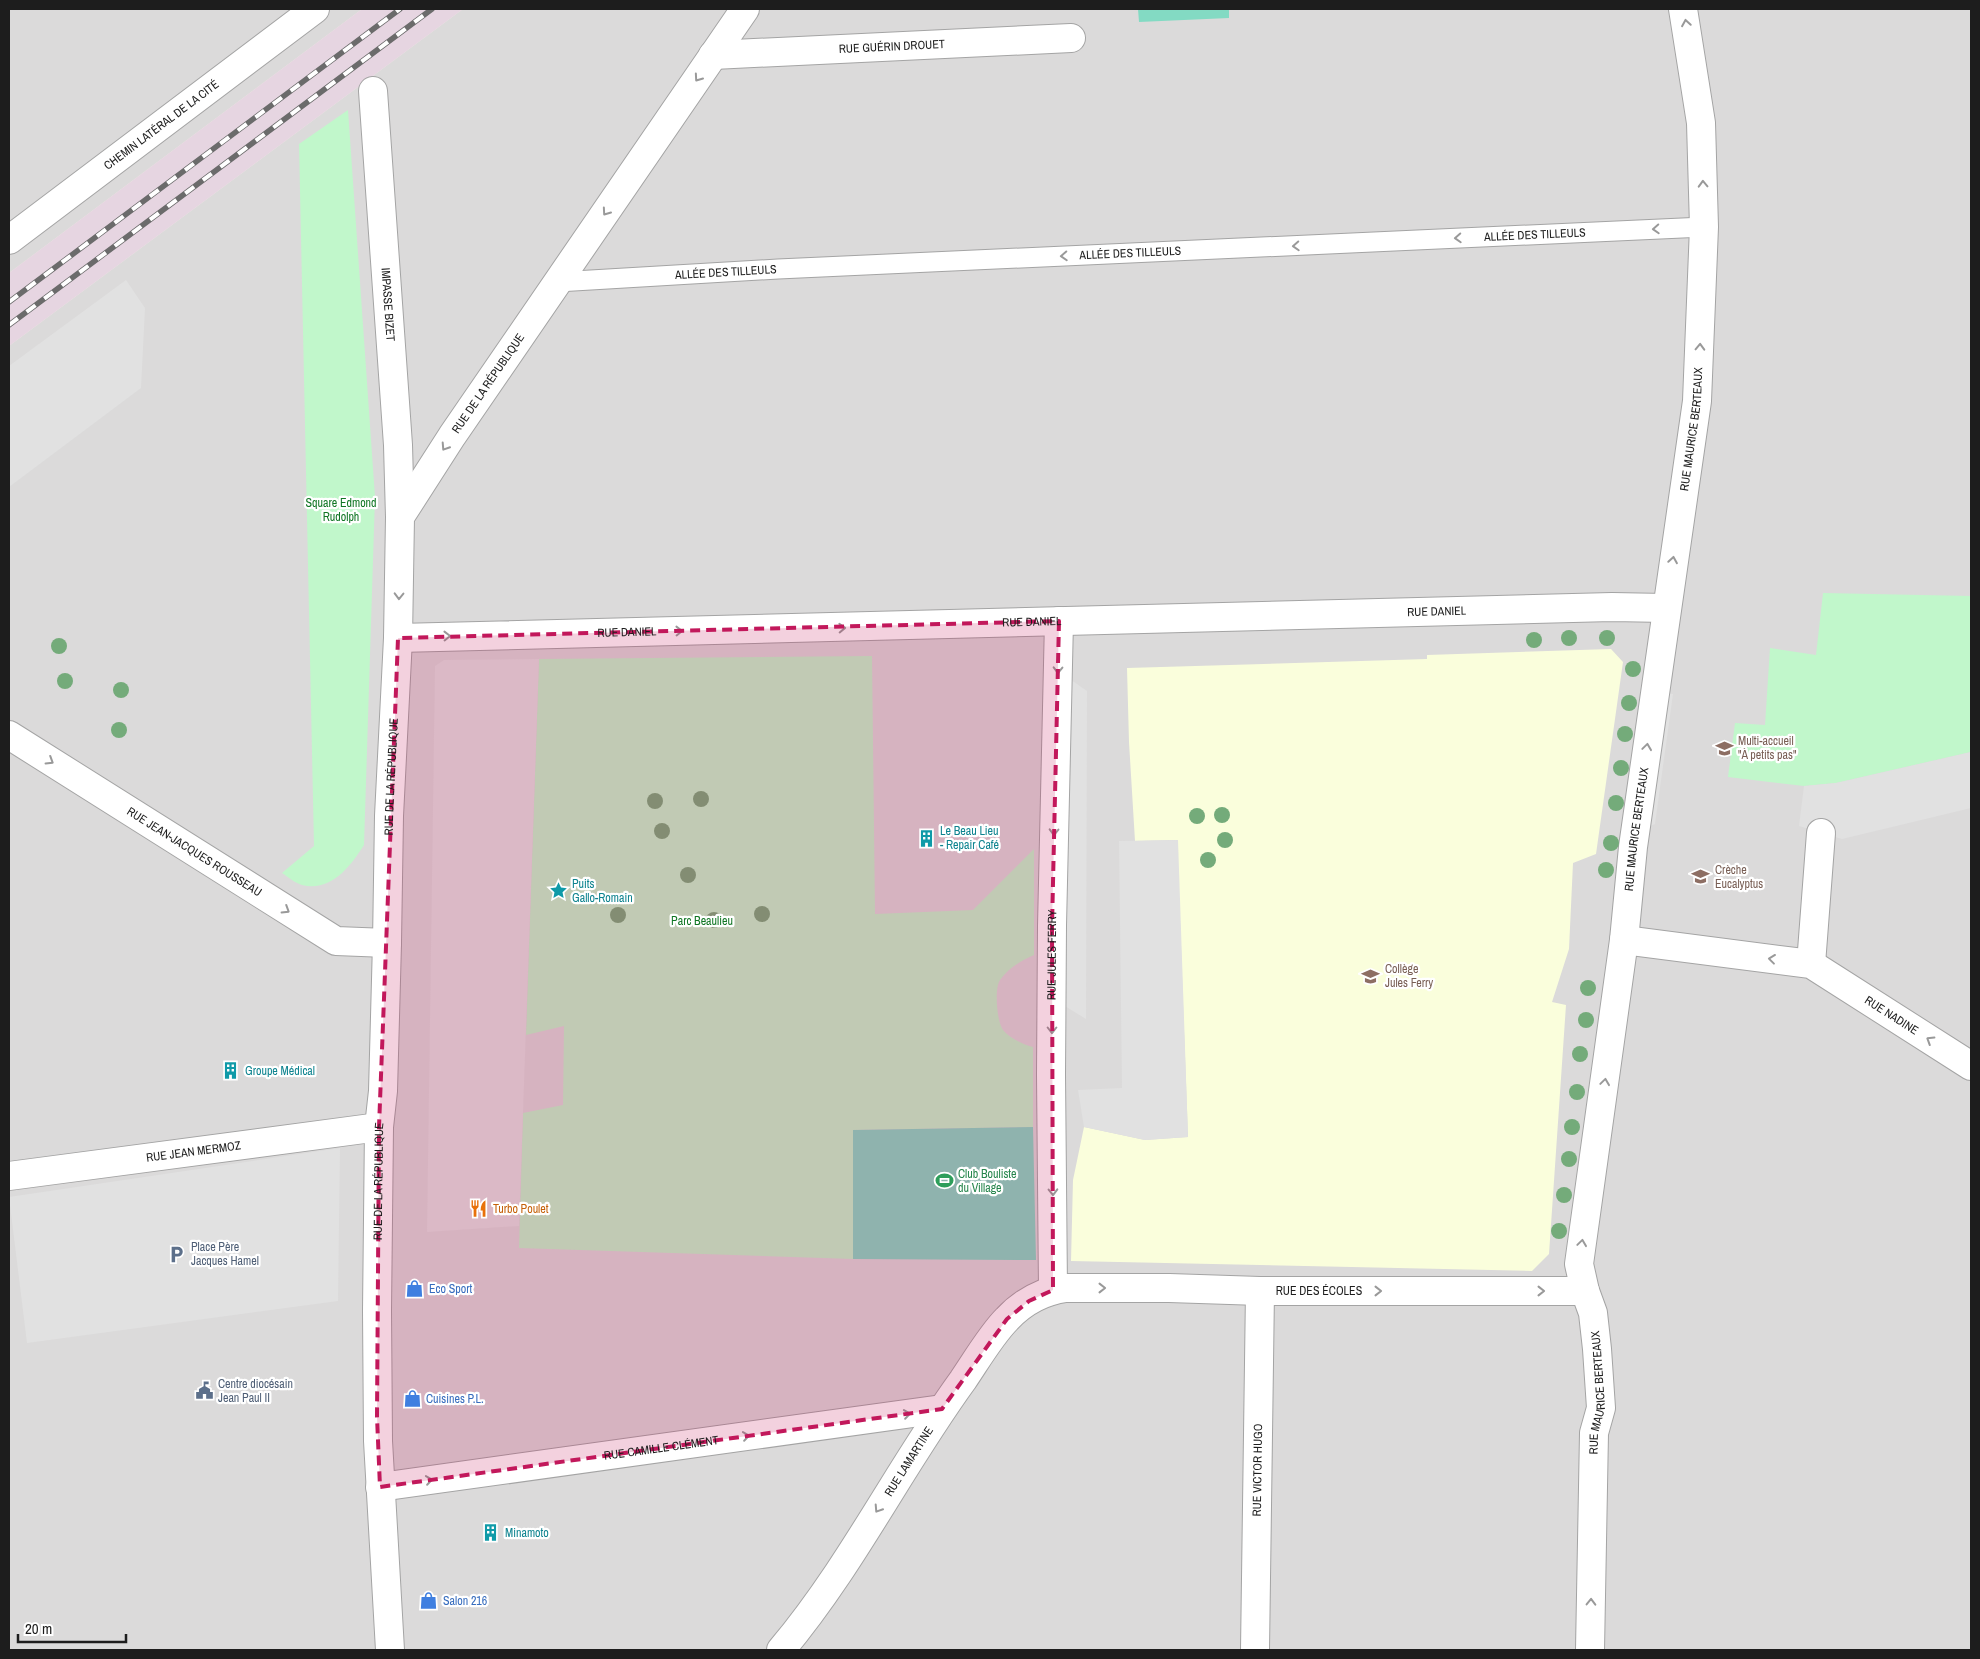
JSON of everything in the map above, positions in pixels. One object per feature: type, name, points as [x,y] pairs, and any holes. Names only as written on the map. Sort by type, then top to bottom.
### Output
[{"type":"street","name":"CHEMIN LATÉRAL DE LA CITÉ","points":[[9,240],[315,9]]},
{"type":"street","name":"RUE DE LA RÉPUBLIQUE","points":[[390,1650],[380,1487],[377,1379],[379,1127],[383,1091],[389,816],[398,638],[400,517],[452,436],[745,9]]},
{"type":"street","name":"RUE MAURICE BERTEAUX","points":[[1590,1650],[1594,1433],[1602,1408],[1593,1313],[1585,1291],[1579,1264],[1624,940],[1633,847],[1697,401],[1704,227],[1701,123],[1683,9]]},
{"type":"street","name":"RUE GUÉRIN DROUET","points":[[714,55],[1071,38]]},
{"type":"street","name":"IMPASSE BIZET","points":[[372,92],[398,445],[400,517]]},
{"type":"street","name":"RUE DANIEL","points":[[398,638],[1612,607],[1666,608]]},
{"type":"street","name":"RUE JULES FERRY","points":[[1053,1290],[1052,936],[1059,621]]},
{"type":"street","name":"RUE JEAN-JACQUES ROUSSEAU","points":[[9,735],[336,941],[387,943]]},
{"type":"street","points":[[1810,964],[1821,833]]},
{"type":"street","name":"RUE NADINE","points":[[1624,940],[1810,964],[1971,1066]]},
{"type":"street","name":"RUE JEAN MERMOZ","points":[[9,1176],[379,1127]]},
{"type":"street","name":"RUE DES ÉCOLES","points":[[1053,1290],[1066,1288],[1170,1288],[1585,1291]]},
{"type":"street","name":"RUE LAMARTINE","points":[[780,1650],[833,1579],[942,1409],[1007,1319],[1029,1301],[1053,1290]]},
{"type":"street","name":"RUE VICTOR HUGO","points":[[1255,1650],[1260,1290]]},
{"type":"street","name":"RUE CAMILLE CLÉMENT","points":[[380,1487],[942,1409]]},
{"type":"lane","name":"ALLÉE DES TILLEULS","points":[[557,282],[778,269],[1704,227]]},
{"type":"highlighted area","points":[[1059,621],[1052,926],[1053,1290],[1029,1301],[1007,1319],[942,1409],[380,1487],[377,1417],[379,1127],[398,638]]},
{"type":"shaded area","points":[[9,9],[362,9],[9,273]]},
{"type":"shaded area","points":[[362,9],[463,9],[9,346],[9,273]]},
{"type":"shaded area","points":[[463,9],[1971,9],[1971,1650],[9,1650],[9,346]]},
{"type":"shaded area","points":[[126,280],[145,308],[141,388],[9,487],[9,366]]},
{"type":"shaded area","name":"Collège Jules Ferry","points":[[1611,649],[1623,662],[1596,854],[1573,863],[1569,949],[1552,1002],[1566,1005],[1549,1254],[1532,1271],[1071,1261],[1073,1180],[1084,1127],[1145,1140],[1188,1137],[1177,840],[1135,841],[1127,668],[1427,659],[1427,655]]},
{"type":"shaded area","points":[[539,659],[519,1226],[427,1232],[435,666],[444,660]]},
{"type":"shaded area","points":[[1064,675],[1087,691],[1086,1019],[1060,1003]]},
{"type":"shaded area","points":[[1663,693],[1673,694],[1655,824],[1644,829]]},
{"type":"shaded area","points":[[1971,752],[1971,808],[1842,839],[1799,826],[1804,786],[1836,783]]},
{"type":"shaded area","points":[[1178,840],[1188,1137],[1145,1140],[1084,1127],[1078,1090],[1122,1088],[1119,841]]},
{"type":"shaded area","name":"Place Père Jacques Hamel","points":[[340,1148],[338,1301],[27,1343],[9,1197]]},
{"type":"green space","points":[[1138,9],[1229,9],[1229,18],[1139,22]]},
{"type":"green space","name":"Square Edmond Rudolph","points":[[348,110],[375,497],[364,845],[339,876],[322,885],[312,886],[299,884],[282,873],[314,846],[299,144]]},
{"type":"green space","points":[[1823,593],[1971,596],[1971,752],[1836,783],[1804,786],[1728,777],[1735,723],[1765,725],[1770,648],[1816,655]]},
{"type":"green space","name":"Parc Beaulieu","points":[[872,656],[875,914],[973,910],[1034,849],[1034,955],[1015,965],[1007,972],[1000,980],[997,990],[999,1020],[1003,1030],[1017,1041],[1033,1047],[1033,1127],[853,1130],[853,1259],[519,1248],[523,1113],[563,1105],[564,1026],[526,1035],[539,659]]},
{"type":"green space","name":"Club Bouliste du Village","points":[[1033,1127],[1036,1260],[853,1259],[853,1130]]},
{"type":"railway","points":[[9,302],[400,9]]},
{"type":"railway","points":[[9,325],[432,9]]},
{"type":"place","name":"Multi-accueil \"À petits pas\"","points":[[1724,748]]},
{"type":"place","name":"Le Beau Lieu - Repair Café","points":[[926,838]]},
{"type":"place","name":"Crèche Eucalyptus","points":[[1701,877]]},
{"type":"place","name":"Puits Gallo-Romain","points":[[558,891]]},
{"type":"place","name":"Collège Jules Ferry","points":[[1371,976]]},
{"type":"place","name":"Groupe Médical","points":[[231,1071]]},
{"type":"place","name":"Club Bouliste du Village","points":[[944,1181]]},
{"type":"place","name":"Turbo Poulet","points":[[479,1209]]},
{"type":"place","name":"Place Père Jacques Hamel","points":[[177,1254]]},
{"type":"place","name":"Eco Sport","points":[[415,1289]]},
{"type":"place","name":"Centre diocésain Jean Paul II","points":[[204,1391]]},
{"type":"place","name":"Cuisines P.L.","points":[[412,1399]]},
{"type":"place","name":"Minamoto","points":[[491,1533]]},
{"type":"place","name":"Salon 216","points":[[429,1601]]}]
